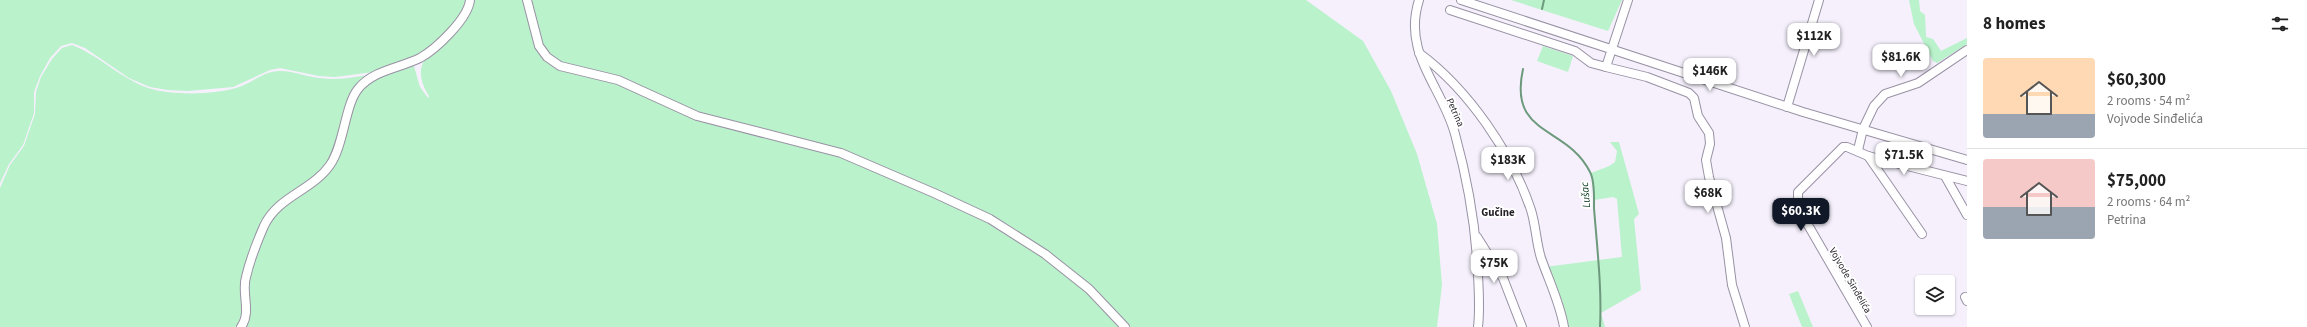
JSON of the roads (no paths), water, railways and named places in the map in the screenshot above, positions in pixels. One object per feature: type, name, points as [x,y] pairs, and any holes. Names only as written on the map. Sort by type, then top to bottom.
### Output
[{"type":"street","points":[[241,327],[246,314],[245,278],[265,225],[272,211],[281,203],[322,175],[331,164],[340,143],[358,88],[381,72],[419,58],[429,52],[463,18],[470,0]]},
{"type":"street","points":[[527,0],[539,46],[547,57],[560,66],[618,80],[697,116],[841,153],[934,193],[990,219],[1045,254],[1089,289],[1125,327]]},
{"type":"street","name":"Petrina","points":[[1419,0],[1414,17],[1414,33],[1419,53],[1454,132],[1471,200],[1476,236],[1479,314],[1478,327]]},
{"type":"street","points":[[1461,0],[1787,106],[1967,160]]},
{"type":"street","points":[[1606,67],[1628,0]]},
{"type":"street","points":[[1787,106],[1819,0]]},
{"type":"street","points":[[1450,10],[1575,51],[1591,63],[1647,77],[1689,93],[1694,98],[1698,116],[1709,133],[1710,144],[1706,160],[1709,177],[1726,238],[1732,285],[1745,327]]},
{"type":"street","points":[[1967,50],[1918,83],[1885,94],[1874,106],[1863,129],[1858,150],[1868,156],[1967,182]]},
{"type":"street","points":[[1419,53],[1439,69],[1460,91],[1493,136],[1515,173],[1531,212],[1541,258],[1551,280],[1564,327]]},
{"type":"street","name":"Vojvode Sinđelića","points":[[1858,150],[1843,147],[1798,192],[1797,198],[1816,241],[1867,327]]},
{"type":"street","points":[[1868,156],[1922,234]]},
{"type":"street","points":[[1945,176],[1967,215]]},
{"type":"street","name":"Petrina","points":[[1476,236],[1503,278],[1522,327]]},
{"type":"waterway","name":"Lušac","points":[[1542,9],[1544,0]]},
{"type":"waterway","name":"Lušac","points":[[1523,69],[1521,91],[1524,107],[1532,119],[1542,128],[1568,146],[1580,157],[1592,176],[1600,282],[1600,327]]},
{"type":"district","name":"Gučine","points":[[1498,212]]}]
